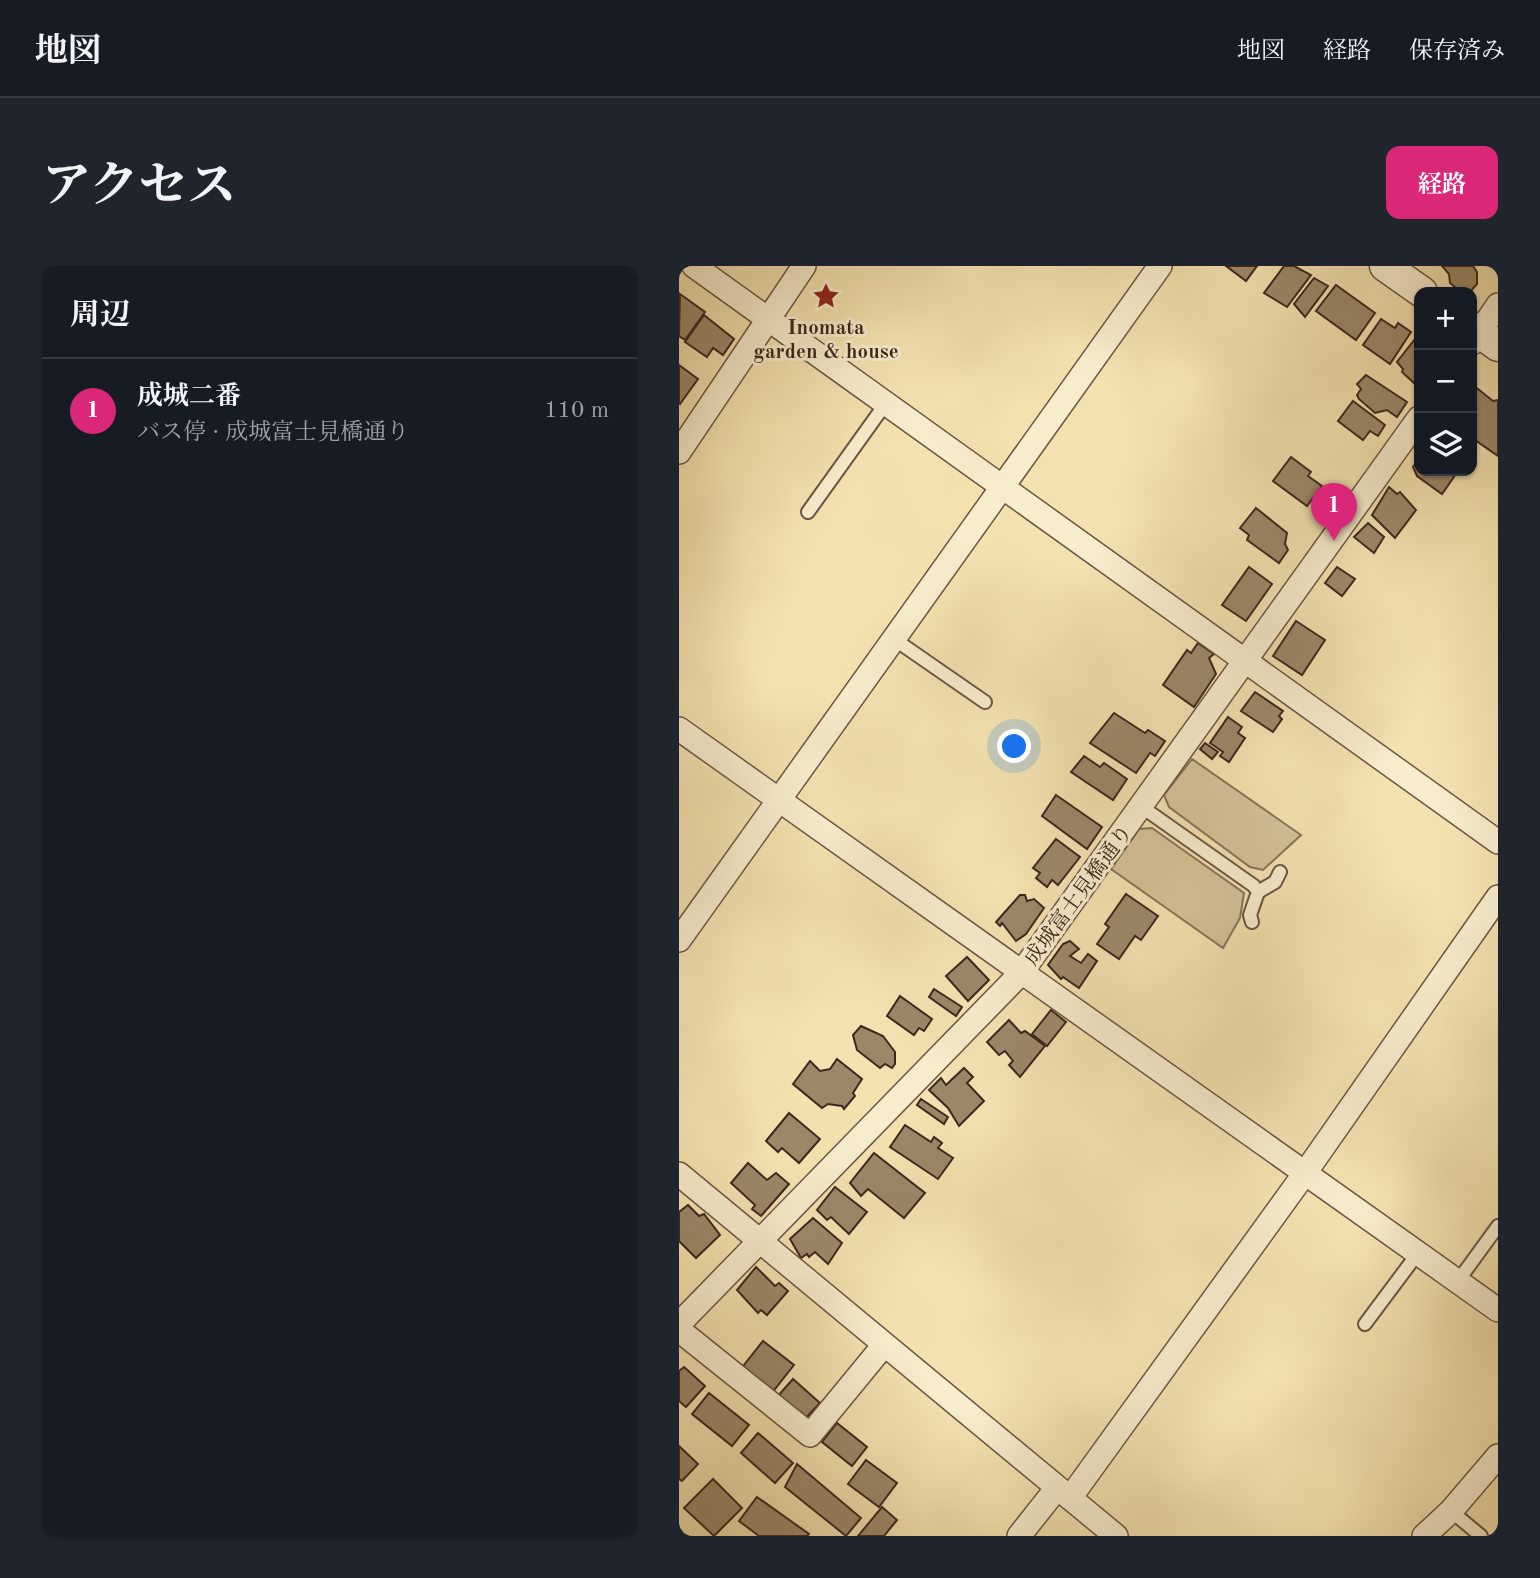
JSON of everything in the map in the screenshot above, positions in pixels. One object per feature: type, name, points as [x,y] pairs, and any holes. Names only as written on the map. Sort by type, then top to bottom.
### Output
[{"type":"street","points":[[694,266],[1498,842]]},
{"type":"street","points":[[679,452],[804,266]]},
{"type":"street","points":[[679,940],[1160,266]]},
{"type":"street","points":[[1385,266],[1415,287]]},
{"type":"street","points":[[1480,337],[1498,305]]},
{"type":"street","name":"成城富士見橋通り","points":[[679,1324],[1021,973],[1414,425]]},
{"type":"street","points":[[679,729],[1498,1310]]},
{"type":"street","points":[[1019,1536],[1064,1493],[1305,1173],[1498,897]]},
{"type":"street","points":[[679,1174],[1116,1536]]},
{"type":"street","points":[[679,1330],[810,1435],[884,1345]]},
{"type":"street","points":[[1425,1536],[1451,1511],[1498,1456]]},
{"type":"lane","points":[[809,512],[885,403]]},
{"type":"lane","points":[[894,639],[985,702]]},
{"type":"lane","points":[[1142,807],[1254,886],[1258,892]]},
{"type":"lane","points":[[1251,922],[1250,915],[1258,892],[1275,882],[1280,872]]},
{"type":"lane","points":[[1458,1281],[1498,1226]]},
{"type":"lane","points":[[1365,1324],[1418,1253]]},
{"type":"lane","points":[[1451,1511],[1481,1536]]},
{"type":"shaded area","points":[[1192,759],[1301,835],[1263,870],[1250,867],[1169,807],[1164,795]]},
{"type":"shaded area","points":[[1152,828],[1244,893],[1240,918],[1223,948],[1111,869],[1139,829]]},
{"type":"building","points":[[1226,266],[1257,266],[1246,281]]},
{"type":"building","points":[[1284,266],[1294,266],[1311,275],[1287,307],[1264,293]]},
{"type":"building","points":[[1442,266],[1473,266],[1477,272],[1477,284],[1474,287],[1455,287],[1450,283],[1449,274]]},
{"type":"building","points":[[1314,278],[1328,286],[1305,317],[1294,304]]},
{"type":"building","points":[[1336,285],[1375,313],[1356,340],[1316,311]]},
{"type":"building","points":[[680,294],[705,312],[685,340],[679,336]]},
{"type":"building","points":[[704,315],[734,339],[723,355],[713,348],[707,357],[685,342]]},
{"type":"building","points":[[1381,319],[1395,328],[1398,323],[1411,332],[1390,364],[1363,345]]},
{"type":"building","points":[[1414,340],[1414,383],[1402,372],[1403,369],[1397,362]]},
{"type":"building","points":[[679,365],[698,379],[680,404],[679,403]]},
{"type":"building","points":[[1366,375],[1407,402],[1397,417],[1387,410],[1375,413],[1359,399],[1357,395],[1361,389],[1357,384]]},
{"type":"building","points":[[1477,388],[1493,401],[1498,400],[1498,456],[1477,441]]},
{"type":"building","points":[[1353,401],[1385,425],[1378,436],[1370,431],[1363,440],[1338,421]]},
{"type":"building","points":[[1291,457],[1311,472],[1308,476],[1322,486],[1307,506],[1273,481]]},
{"type":"building","points":[[1417,476],[1455,476],[1442,494]]},
{"type":"building","points":[[1389,487],[1397,494],[1400,492],[1416,510],[1395,538],[1372,515]]},
{"type":"building","points":[[1256,508],[1287,533],[1285,544],[1288,550],[1279,563],[1247,540],[1249,535],[1240,528]]},
{"type":"building","points":[[1368,523],[1384,537],[1374,553],[1354,537]]},
{"type":"building","points":[[1249,567],[1272,584],[1246,621],[1222,605]]},
{"type":"building","points":[[1337,567],[1355,579],[1342,596],[1325,583]]},
{"type":"building","points":[[1296,621],[1325,640],[1302,675],[1273,656]]},
{"type":"building","points":[[1198,643],[1214,654],[1209,658],[1216,674],[1194,707],[1163,685],[1187,650],[1191,653]]},
{"type":"building","points":[[1255,692],[1283,711],[1279,716],[1282,719],[1273,732],[1241,711]]},
{"type":"building","points":[[1114,713],[1145,733],[1148,730],[1165,741],[1155,756],[1150,753],[1136,773],[1090,743]]},
{"type":"building","points":[[1228,717],[1242,727],[1238,733],[1245,738],[1229,762],[1220,756],[1223,752],[1210,743]]},
{"type":"building","points":[[1205,743],[1218,752],[1212,759],[1200,749]]},
{"type":"building","points":[[1084,756],[1100,767],[1104,763],[1127,779],[1113,800],[1071,772]]},
{"type":"building","points":[[1056,795],[1102,827],[1087,849],[1042,816]]},
{"type":"building","points":[[1056,839],[1080,857],[1058,885],[1052,880],[1047,887],[1036,878],[1040,873],[1033,868]]},
{"type":"building","points":[[1126,894],[1158,916],[1141,940],[1135,936],[1119,959],[1097,944],[1109,927],[1105,924]]},
{"type":"building","points":[[1020,895],[1025,895],[1027,901],[1034,899],[1044,908],[1026,934],[1016,941],[1002,923],[1000,926],[996,922]]},
{"type":"building","points":[[1070,941],[1079,949],[1070,956],[1081,963],[1088,954],[1097,961],[1079,988],[1063,977],[1061,979],[1048,965],[1063,944]]},
{"type":"building","points":[[967,957],[989,980],[968,1001],[946,976]]},
{"type":"building","points":[[934,989],[962,1007],[956,1016],[929,997]]},
{"type":"building","points":[[900,996],[932,1019],[924,1031],[919,1028],[914,1035],[887,1016]]},
{"type":"building","points":[[1051,1010],[1066,1022],[1047,1046],[1032,1034]]},
{"type":"building","points":[[1009,1020],[1021,1033],[1025,1031],[1045,1046],[1020,1077],[1009,1065],[1013,1061],[1005,1051],[999,1055],[987,1042]]},
{"type":"building","points":[[861,1026],[883,1036],[895,1052],[895,1064],[892,1068],[885,1064],[880,1068],[857,1050],[853,1035]]},
{"type":"building","points":[[837,1059],[862,1079],[853,1093],[855,1096],[844,1109],[842,1106],[828,1104],[822,1108],[793,1084],[810,1061],[820,1071],[830,1069]]},
{"type":"building","points":[[964,1068],[973,1077],[967,1083],[984,1101],[959,1126],[948,1108],[929,1090],[941,1078],[946,1085]]},
{"type":"building","points":[[921,1099],[948,1117],[944,1124],[917,1105]]},
{"type":"building","points":[[789,1113],[820,1139],[799,1163],[782,1148],[778,1152],[766,1141]]},
{"type":"building","points":[[905,1125],[931,1142],[934,1137],[942,1143],[938,1148],[953,1158],[938,1179],[890,1147]]},
{"type":"building","points":[[874,1153],[925,1193],[904,1218],[868,1189],[861,1196],[850,1183]]},
{"type":"building","points":[[748,1163],[767,1180],[776,1173],[789,1184],[761,1216],[752,1209],[755,1205],[731,1183]]},
{"type":"building","points":[[835,1187],[867,1212],[849,1234],[831,1217],[827,1220],[817,1210]]},
{"type":"building","points":[[688,1205],[699,1216],[704,1214],[720,1235],[696,1258],[679,1241],[679,1212]]},
{"type":"building","points":[[813,1218],[842,1243],[828,1264],[815,1252],[809,1257],[807,1254],[801,1258],[790,1239]]},
{"type":"building","points":[[756,1267],[775,1286],[779,1283],[788,1291],[767,1315],[761,1310],[758,1313],[737,1290]]},
{"type":"building","points":[[763,1341],[794,1365],[771,1394],[740,1370]]},
{"type":"building","points":[[684,1367],[705,1386],[686,1407],[679,1401],[679,1371]]},
{"type":"building","points":[[793,1379],[820,1403],[803,1421],[777,1397]]},
{"type":"building","points":[[709,1393],[749,1425],[732,1446],[692,1414]]},
{"type":"building","points":[[837,1423],[867,1447],[852,1466],[822,1442]]},
{"type":"building","points":[[758,1433],[793,1463],[775,1483],[741,1453]]},
{"type":"building","points":[[679,1446],[698,1464],[682,1481],[679,1479]]},
{"type":"building","points":[[866,1460],[897,1483],[879,1507],[848,1484]]},
{"type":"building","points":[[797,1464],[861,1518],[846,1536],[785,1487]]},
{"type":"building","points":[[713,1479],[742,1508],[714,1536],[684,1508]]},
{"type":"building","points":[[757,1497],[809,1534],[759,1536],[739,1521]]},
{"type":"building","points":[[882,1507],[897,1520],[884,1536],[858,1536]]},
{"type":"place","name":"Inomata garden & house","points":[[826,296]]},
{"type":"place","name":"成城二番","points":[[1334,541]]}]
